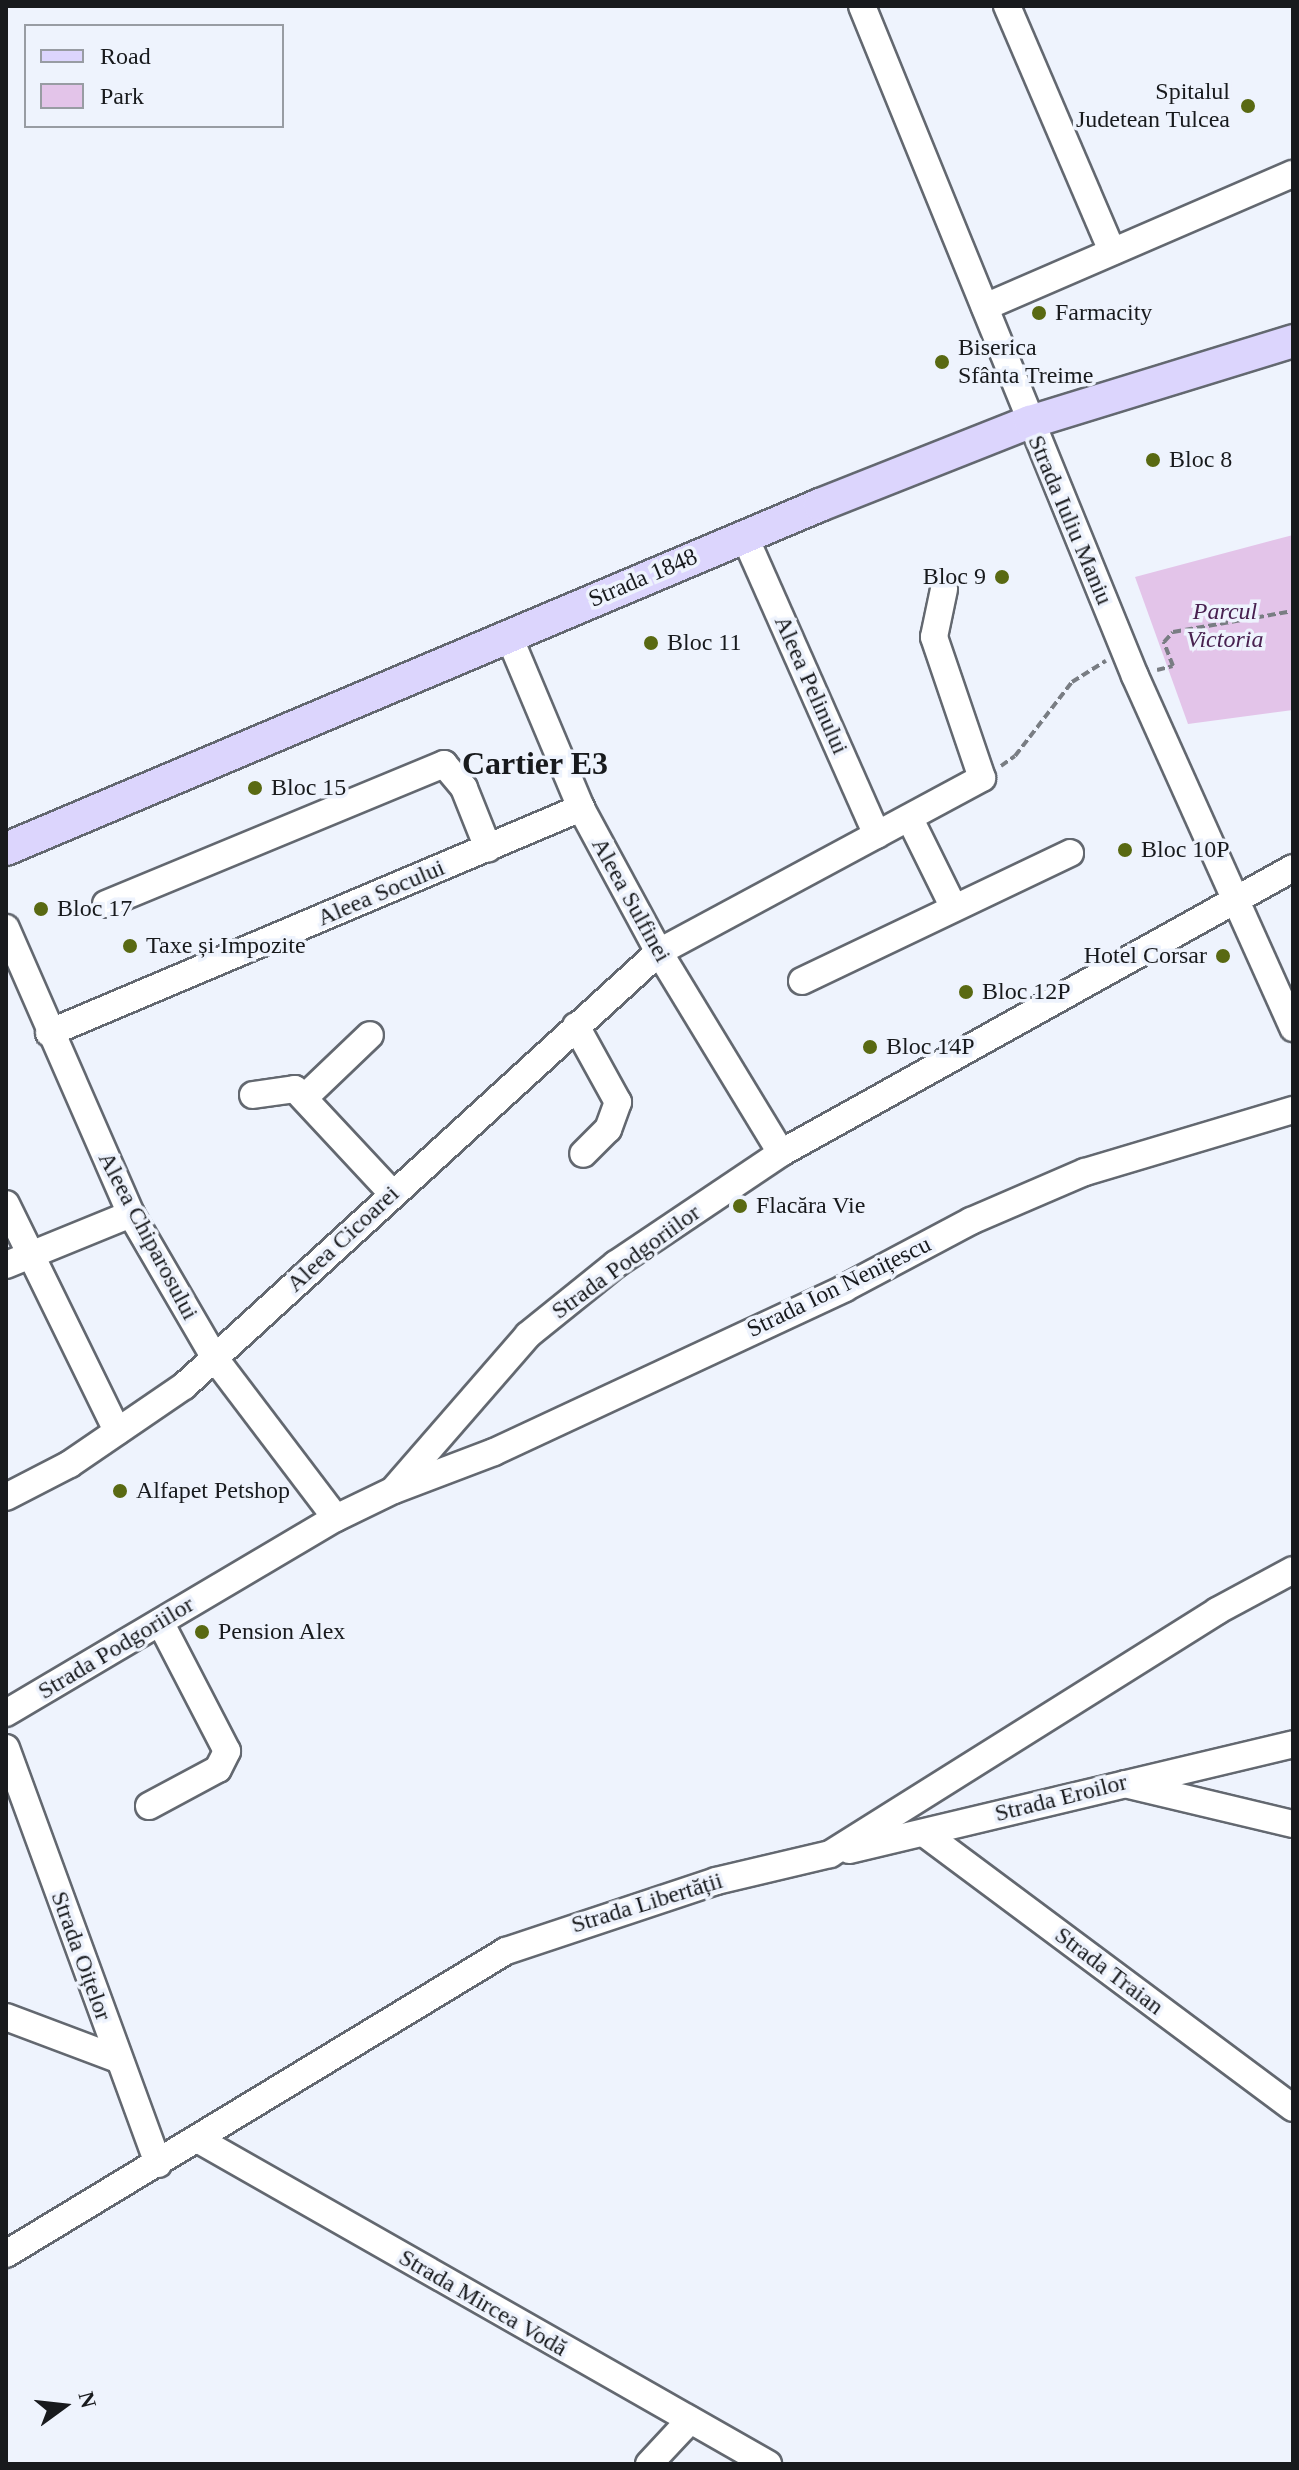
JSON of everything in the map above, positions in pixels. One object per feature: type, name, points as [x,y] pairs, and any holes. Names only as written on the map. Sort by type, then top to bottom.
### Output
[{"type":"main road","name":"Strada 1848","points":[[6,849],[744,535],[1030,422],[1293,341]]},
{"type":"street","name":"Strada Iuliu Maniu","points":[[862,6],[1124,650],[1293,1028]]},
{"type":"street","points":[[1007,6],[1112,251]]},
{"type":"street","points":[[985,307],[1293,174]]},
{"type":"street","name":"Aleea Pelinului","points":[[744,535],[877,835]]},
{"type":"street","points":[[659,952],[982,778],[934,637],[944,589]]},
{"type":"street","name":"Aleea Sulfinei","points":[[508,634],[581,808],[659,952],[781,1153]]},
{"type":"street","points":[[106,904],[431,766],[444,764],[455,773],[488,848]]},
{"type":"street","name":"Aleea Socului","points":[[49,1033],[581,808]]},
{"type":"street","points":[[910,819],[953,906]]},
{"type":"street","points":[[802,981],[953,906],[1070,853]]},
{"type":"street","name":"Strada Podgoriilor","points":[[6,1713],[336,1518],[394,1490],[528,1335],[616,1264],[781,1153],[1113,972],[1236,898],[1293,868]]},
{"type":"street","name":"Aleea Chiparosului","points":[[6,928],[14,975],[49,1033],[131,1214],[216,1360],[336,1518]]},
{"type":"street","name":"Aleea Cicoarei","points":[[6,1497],[70,1464],[216,1360],[391,1192],[659,952]]},
{"type":"street","points":[[576,1026],[618,1102],[608,1129],[583,1154]]},
{"type":"street","points":[[304,1098],[370,1035]]},
{"type":"street","points":[[253,1095],[295,1089],[391,1192]]},
{"type":"street","name":"Strada Ion Nenițescu","points":[[394,1490],[494,1452],[1085,1172],[1293,1110]]},
{"type":"street","points":[[6,1204],[17,1261],[117,1431]]},
{"type":"street","points":[[17,1261],[131,1214]]},
{"type":"street","name":"Strada Libertății","points":[[6,2254],[199,2140],[506,1951],[716,1881],[830,1854],[1217,1611],[1293,1570]]},
{"type":"street","points":[[149,1806],[218,1769],[227,1751],[160,1622]]},
{"type":"street","name":"Strada Eroilor","points":[[830,1854],[1293,1744]]},
{"type":"street","name":"Strada Oițelor","points":[[6,1748],[158,2164]]},
{"type":"street","points":[[1122,1783],[1293,1824]]},
{"type":"street","name":"Strada Traian","points":[[924,1833],[1293,2108]]},
{"type":"street","points":[[6,2017],[118,2059]]},
{"type":"street","name":"Strada Mircea Vodă","points":[[199,2140],[768,2464]]},
{"type":"street","points":[[649,2464],[690,2420]]},
{"type":"path","points":[[1135,676],[1173,666],[1164,642],[1173,632],[1293,611]]},
{"type":"path","points":[[982,778],[1015,756],[1072,682],[1124,650]]},
{"type":"green space","name":"Parcul Victoria","points":[[1293,535],[1293,710],[1188,724],[1135,577]]},
{"type":"place","name":"Spitalul Judetean Tulcea","points":[[1248,106]]},
{"type":"place","name":"Farmacity","points":[[1039,313]]},
{"type":"place","name":"Biserica Sfânta Treime","points":[[942,362]]},
{"type":"place","name":"Bloc 8","points":[[1153,460]]},
{"type":"place","name":"Bloc 9","points":[[1002,577]]},
{"type":"place","name":"Bloc 11","points":[[651,643]]},
{"type":"place","name":"Bloc 15","points":[[255,788]]},
{"type":"place","name":"Bloc 10P","points":[[1125,850]]},
{"type":"place","name":"Bloc 17","points":[[41,909]]},
{"type":"place","name":"Taxe și Impozite","points":[[130,946]]},
{"type":"place","name":"Hotel Corsar","points":[[1223,956]]},
{"type":"place","name":"Bloc 12P","points":[[966,992]]},
{"type":"place","name":"Bloc 14P","points":[[870,1047]]},
{"type":"place","name":"Flacăra Vie","points":[[740,1206]]},
{"type":"place","name":"Alfapet Petshop","points":[[120,1491]]},
{"type":"place","name":"Pension Alex","points":[[202,1632]]},
{"type":"district","name":"Cartier E3","points":[[535,763]]}]
